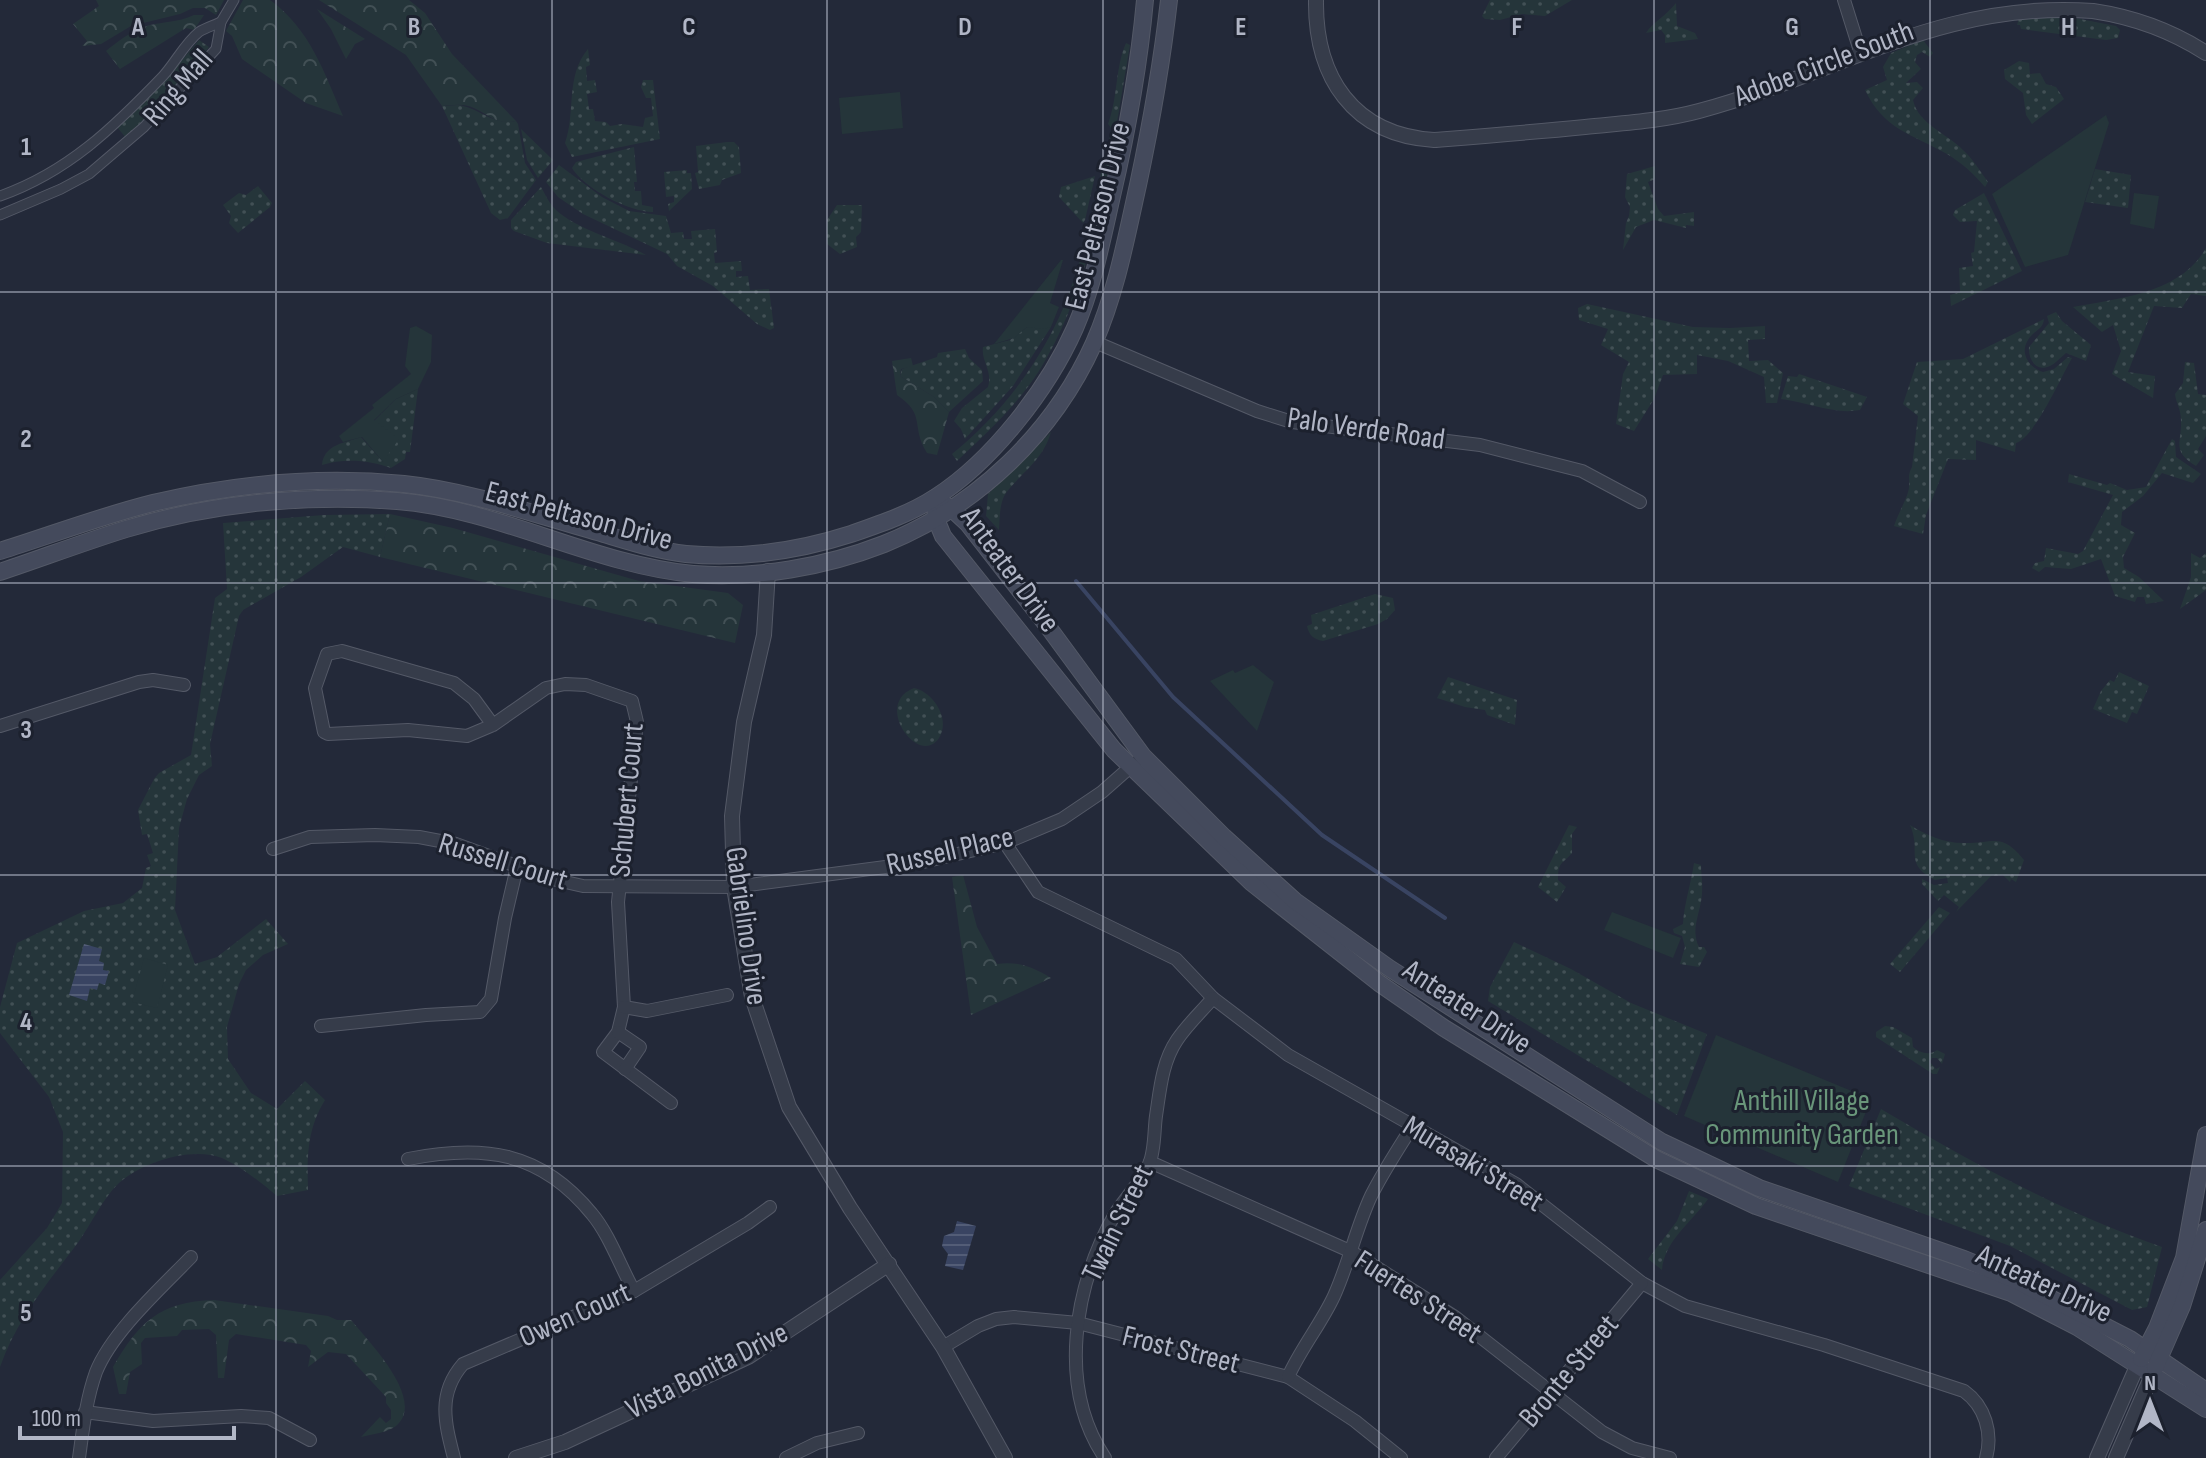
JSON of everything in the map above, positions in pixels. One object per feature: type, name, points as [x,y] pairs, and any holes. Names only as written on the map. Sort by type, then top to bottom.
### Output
[{"type":"main road","name":"East Peltason Drive","points":[[0,551],[97,518],[199,493],[302,482],[424,487],[479,499],[646,546],[684,554],[726,556],[766,554],[837,538],[873,527],[935,498],[958,480],[1023,414],[1045,384],[1076,326],[1099,254],[1120,162],[1145,0]]},
{"type":"main road","name":"East Peltason Drive","points":[[0,572],[127,529],[175,517],[261,503],[352,499],[402,501],[457,512],[656,570],[727,575],[844,558],[913,532],[953,510],[1013,459],[1058,408],[1095,342],[1124,251],[1145,152],[1169,0]]},
{"type":"main road","name":"Anteater Drive","points":[[935,498],[968,524],[1046,624],[1138,761],[1225,859],[1379,983],[1444,1028],[1656,1159],[1756,1206],[2011,1293],[2206,1391]]},
{"type":"main road","name":"Anteater Drive","points":[[935,498],[936,519],[943,536],[1114,750],[1138,761],[1295,901],[1434,999],[1662,1142],[1771,1193],[2003,1275],[2063,1303],[2149,1361],[2206,1409]]},
{"type":"main road","points":[[1308,928],[1331,937],[1442,1011],[1460,1014]]},
{"type":"main road","points":[[2149,1361],[2157,1328],[2184,1258],[2206,1135]]},
{"type":"main road","points":[[2149,1361],[2190,1286],[2206,1230]]},
{"type":"street","points":[[222,21],[234,0]]},
{"type":"street","name":"Adobe Circle South","points":[[1316,0],[1322,57],[1335,87],[1354,108],[1382,129],[1410,139],[1434,140],[1662,119],[1750,95],[1915,29],[1972,13],[2007,8],[2067,7],[2112,15],[2147,24],[2206,53]]},
{"type":"street","points":[[1844,0],[1860,51]]},
{"type":"street","name":"Ring Mall","points":[[0,196],[52,174],[86,148],[166,73],[198,33],[222,21]]},
{"type":"street","name":"Ring Mall","points":[[0,215],[89,174],[136,134],[216,49],[222,21]]},
{"type":"street","name":"Palo Verde Road","points":[[1095,342],[1257,411],[1292,422],[1480,445],[1582,471],[1640,502]]},
{"type":"street","name":"Gabrielino Drive","points":[[768,571],[764,635],[749,693],[732,816],[734,887],[752,997],[789,1107],[850,1208],[943,1347],[1005,1458]]},
{"type":"street","name":"Schubert Court","points":[[493,725],[474,699],[454,683],[342,651],[327,654],[315,688],[324,732],[328,734],[408,730],[467,736],[493,725],[546,688],[565,684],[586,685],[632,701],[637,722],[619,887],[624,1007],[618,1032],[603,1052],[671,1103]]},
{"type":"street","points":[[0,726],[139,682],[153,680],[184,685]]},
{"type":"street","name":"Russell Place","points":[[734,887],[923,862],[1005,843],[1062,819],[1102,792],[1138,761]]},
{"type":"street","name":"Russell Court","points":[[273,849],[310,837],[419,837],[456,844],[517,867],[583,886],[734,887]]},
{"type":"street","name":"Murasaki Street","points":[[1005,843],[1038,892],[1176,959],[1213,998],[1288,1055],[1516,1184],[1642,1283],[1685,1306],[1824,1345],[1964,1391],[1981,1408],[1989,1437],[1986,1458]]},
{"type":"street","points":[[321,1026],[480,1012],[491,999],[517,867]]},
{"type":"street","points":[[624,1007],[647,1011],[727,995]]},
{"type":"street","name":"Twain Street","points":[[1105,1458],[1090,1430],[1079,1388],[1076,1364],[1080,1306],[1114,1216],[1150,1162],[1162,1077],[1168,1059],[1176,1041],[1213,998]]},
{"type":"street","points":[[618,1032],[640,1047],[625,1069]]},
{"type":"street","points":[[1288,1377],[1299,1352],[1332,1299],[1372,1195],[1412,1127]]},
{"type":"street","points":[[408,1159],[474,1151],[505,1155],[552,1176],[593,1215],[634,1291]]},
{"type":"street","name":"Fuertes Street","points":[[1150,1162],[1352,1252],[1455,1317],[1615,1440],[1670,1458]]},
{"type":"street","name":"Owen Court","points":[[454,1458],[444,1420],[444,1398],[454,1375],[463,1364],[634,1291],[770,1207]]},
{"type":"street","points":[[79,1458],[85,1412],[97,1370],[126,1326],[191,1257]]},
{"type":"street","name":"Vista Bonita Drive","points":[[516,1458],[565,1442],[748,1357],[889,1264]]},
{"type":"street","name":"Bronte Street","points":[[1496,1458],[1642,1283]]},
{"type":"street","name":"Frost Street","points":[[943,1347],[996,1319],[1014,1317],[1078,1323],[1288,1377],[1344,1412],[1401,1458]]},
{"type":"street","points":[[2097,1458],[2149,1361]]},
{"type":"street","points":[[2116,1458],[2149,1361]]},
{"type":"street","points":[[85,1412],[153,1421],[241,1416],[269,1418],[310,1440]]},
{"type":"street","points":[[786,1458],[817,1443],[858,1433]]},
{"type":"green space","points":[[96,0],[224,0],[216,15],[205,8],[193,8],[131,26],[101,44],[82,46],[87,41],[73,24],[99,6]]},
{"type":"green space","points":[[243,0],[270,0],[296,24],[314,52],[343,116],[306,103],[242,59],[232,36],[226,31]]},
{"type":"green space","points":[[319,0],[409,0],[425,13],[452,54],[516,121],[499,121],[466,105],[442,106],[406,55]]},
{"type":"green space","points":[[1490,0],[1572,0],[1545,16],[1522,14],[1500,20],[1482,16]]},
{"type":"green space","points":[[1676,3],[1677,26],[1695,33],[1698,39],[1665,43],[1661,30],[1646,33],[1652,26]]},
{"type":"green space","points":[[317,9],[365,39],[355,44],[346,59],[331,29]]},
{"type":"green space","points":[[204,15],[194,30],[186,28],[120,69],[106,51],[139,29]]},
{"type":"green space","points":[[2070,17],[2116,26],[2120,30],[2118,38],[2106,40],[2021,29],[2017,25],[2019,18]]},
{"type":"green space","points":[[199,40],[209,47],[126,138],[117,127],[160,86]]},
{"type":"green space","points":[[1923,40],[1933,53],[1930,57],[1922,52],[1917,55],[1915,62],[1921,69],[1906,83],[1917,82],[1923,88],[1913,100],[1916,108],[1927,122],[1970,157],[1988,182],[1985,187],[1952,157],[1890,123],[1865,90],[1887,80],[1883,67],[1891,53]]},
{"type":"green space","points":[[1126,43],[1130,45],[1108,170],[1075,296],[1059,335],[1039,371],[1001,418],[957,461],[952,454],[992,416],[1028,372],[1067,299],[1086,237],[1112,129],[1108,124]]},
{"type":"green space","points":[[588,49],[590,65],[586,67],[587,81],[595,80],[597,92],[587,94],[595,121],[606,122],[610,126],[643,127],[645,118],[653,116],[651,98],[646,98],[641,87],[643,80],[653,80],[660,139],[572,157],[565,143],[576,71]]},
{"type":"green space","points":[[2019,61],[2029,63],[2030,74],[2040,73],[2046,84],[2056,87],[2064,99],[2032,124],[2026,115],[2023,93],[2005,79],[2004,70]]},
{"type":"green space","points":[[900,92],[903,128],[842,134],[839,98]]},
{"type":"green space","points":[[458,105],[493,119],[516,121],[518,124],[525,163],[536,180],[508,218],[500,220],[491,213],[442,106]]},
{"type":"green space","points":[[2106,115],[2109,123],[2068,255],[2025,267],[1992,194]]},
{"type":"green space","points":[[521,129],[553,160],[538,178],[527,160]]},
{"type":"green space","points":[[734,142],[739,147],[741,173],[722,180],[720,185],[699,189],[695,173],[698,172],[696,146]]},
{"type":"green space","points":[[634,147],[635,191],[641,191],[642,205],[653,207],[653,212],[632,208],[608,198],[587,184],[572,168],[576,162]]},
{"type":"green space","points":[[559,165],[602,197],[629,211],[666,216],[671,233],[683,232],[684,239],[692,239],[691,231],[715,229],[715,263],[741,261],[742,271],[736,271],[736,277],[748,276],[750,290],[769,289],[774,328],[770,330],[757,324],[713,286],[677,266],[667,254],[583,214],[558,197],[546,182]]},
{"type":"green space","points":[[1655,166],[1655,179],[1648,182],[1658,209],[1664,216],[1694,212],[1694,226],[1686,225],[1686,228],[1654,220],[1636,227],[1623,250],[1630,207],[1625,197],[1627,174]]},
{"type":"green space","points":[[2095,169],[2131,175],[2128,208],[2085,202]]},
{"type":"green space","points":[[687,170],[691,173],[692,189],[669,211],[668,204],[674,202],[674,196],[666,197],[664,172]]},
{"type":"green space","points":[[1095,176],[1083,223],[1059,197],[1061,187]]},
{"type":"green space","points":[[258,186],[272,203],[238,233],[229,223],[231,216],[223,205],[239,193],[246,195]]},
{"type":"green space","points":[[541,187],[553,207],[564,216],[646,255],[547,243],[514,231],[511,220]]},
{"type":"green space","points":[[1984,193],[2022,271],[1951,306],[1950,295],[1960,292],[1959,268],[1973,266],[1971,253],[1974,252],[1977,221],[1960,222],[1953,215],[1955,210]]},
{"type":"green space","points":[[2134,193],[2159,196],[2154,229],[2130,224]]},
{"type":"green space","points":[[837,205],[862,205],[857,247],[840,254],[827,244],[827,220]]},
{"type":"green space","points":[[2206,248],[2206,296],[2191,294],[2182,308],[2154,306],[2128,372],[2155,376],[2153,398],[2112,374],[2121,351],[2113,325],[2102,332],[2073,307],[2128,297],[2165,285],[2195,263]]},
{"type":"green space","points":[[1061,260],[1050,303],[1059,307],[1051,327],[1027,327],[1014,338],[994,344]]},
{"type":"green space","points":[[1587,304],[1693,327],[1765,326],[1765,339],[1748,340],[1749,361],[1768,360],[1783,373],[1777,403],[1766,403],[1764,377],[1728,361],[1697,355],[1697,374],[1663,375],[1654,399],[1634,431],[1616,424],[1623,374],[1629,362],[1601,345],[1608,329],[1579,320],[1578,308]]},
{"type":"green space","points":[[2056,312],[2062,321],[2091,345],[2086,361],[2066,353],[2052,365],[2040,368],[2031,360],[2029,347],[2049,323],[2047,316]]},
{"type":"green space","points":[[2044,319],[2026,345],[2027,360],[2043,372],[2054,369],[2068,357],[2072,358],[2031,430],[2016,443],[2015,452],[1976,440],[1976,460],[1948,459],[1926,515],[1923,534],[1894,526],[1908,491],[1912,467],[1918,416],[1903,404],[1917,362],[1963,359]]},
{"type":"green space","points":[[416,326],[432,335],[431,362],[418,389],[396,399],[374,420],[399,439],[383,462],[362,437],[343,442],[339,436],[411,374],[405,366],[410,328]]},
{"type":"green space","points":[[1027,327],[1051,327],[1013,386],[965,439],[954,421],[962,408],[988,387],[983,347],[1010,340]]},
{"type":"green space","points":[[965,349],[969,358],[982,370],[983,381],[949,412],[934,397],[900,376],[902,369],[937,357],[938,353]]},
{"type":"green space","points":[[911,358],[913,366],[901,369],[900,376],[934,397],[949,412],[937,455],[927,453],[912,409],[897,395],[892,361]]},
{"type":"green space","points":[[2185,362],[2194,363],[2198,394],[2206,395],[2206,436],[2198,449],[2204,455],[2196,466],[2183,456],[2180,446],[2181,417],[2175,394],[2183,383]]},
{"type":"green space","points":[[1799,374],[1867,397],[1860,410],[1850,411],[1781,399],[1788,376],[1797,377]]},
{"type":"green space","points":[[418,389],[410,452],[406,452],[405,459],[391,468],[356,461],[322,465],[331,448],[361,437],[383,462],[374,421],[396,399]]},
{"type":"green space","points":[[1051,432],[1038,458],[1004,497],[999,530],[986,516],[988,494]]},
{"type":"green space","points":[[2172,439],[2175,441],[2176,457],[2201,474],[2193,483],[2162,473],[2143,496],[2122,512],[2121,525],[2135,533],[2123,557],[2124,568],[2139,577],[2164,601],[2146,604],[2144,597],[2137,597],[2135,602],[2115,596],[2101,559],[2071,569],[2045,567],[2039,572],[2032,568],[2035,563],[2044,561],[2046,548],[2078,554],[2083,551],[2113,495],[2068,482],[2069,474],[2127,490],[2146,487]]},
{"type":"green space","points":[[390,514],[380,557],[343,547],[301,577],[243,610],[239,616],[210,744],[212,766],[199,775],[187,799],[179,828],[175,910],[195,964],[217,957],[266,919],[288,944],[263,955],[246,970],[227,1027],[228,1059],[251,1093],[277,1109],[305,1081],[325,1100],[311,1133],[308,1190],[277,1196],[237,1166],[210,1155],[168,1158],[129,1175],[107,1197],[80,1240],[42,1290],[23,1319],[0,1367],[0,1280],[47,1228],[62,1203],[63,1132],[49,1097],[0,1033],[0,1007],[17,943],[84,911],[123,903],[142,888],[146,868],[151,866],[147,855],[153,853],[147,834],[142,835],[138,810],[159,773],[191,755],[215,598],[227,589],[223,523],[324,515]]},
{"type":"green space","points":[[390,514],[453,528],[639,581],[728,593],[743,605],[735,643],[380,557]]},
{"type":"green space","points":[[2191,553],[2200,558],[2206,553],[2206,590],[2180,609],[2191,577]]},
{"type":"green space","points":[[1375,594],[1393,598],[1395,610],[1387,619],[1323,641],[1310,634],[1307,626],[1312,624],[1311,615]]},
{"type":"green space","points":[[1253,665],[1274,682],[1257,731],[1210,681]]},
{"type":"green space","points":[[2119,672],[2149,686],[2137,714],[2132,712],[2127,723],[2093,709],[2101,691],[2110,680],[2114,682]]},
{"type":"green space","points":[[1448,677],[1517,700],[1515,725],[1487,715],[1485,710],[1437,698]]},
{"type":"green space","points":[[914,688],[928,695],[941,715],[942,731],[930,745],[911,740],[898,719],[897,707],[902,696]]},
{"type":"green space","points":[[1569,825],[1577,827],[1572,834],[1572,853],[1559,869],[1558,880],[1566,887],[1557,902],[1538,887]]},
{"type":"green space","points":[[1910,825],[1949,842],[1996,841],[2009,845],[2024,860],[2016,882],[2011,879],[2010,882],[2003,875],[1991,876],[1956,912],[1959,907],[1944,895],[1938,901],[1922,884],[1922,879],[1934,885],[1948,883],[1947,878],[1935,880],[1919,868]]},
{"type":"green space","points":[[1694,863],[1701,865],[1702,886],[1697,940],[1699,947],[1704,947],[1707,952],[1699,967],[1680,964],[1685,947],[1682,936],[1674,933],[1673,929],[1683,924]]},
{"type":"green space","points":[[963,875],[977,927],[997,964],[1025,966],[1051,978],[971,1015],[952,877]]},
{"type":"green space","points":[[1939,907],[1950,913],[1900,972],[1890,964]]},
{"type":"green space","points":[[1612,912],[1681,938],[1673,958],[1604,930]]},
{"type":"green space","points":[[1514,942],[1571,969],[1631,1003],[1707,1034],[1677,1115],[1488,1001],[1490,987]]},
{"type":"green space","points":[[144,958],[168,965],[157,1008],[132,1002]]},
{"type":"green space","points":[[1885,1026],[1912,1038],[1913,1047],[1919,1051],[1928,1053],[1937,1050],[1945,1054],[1942,1064],[1937,1058],[1932,1058],[1930,1062],[1936,1069],[1940,1067],[1937,1074],[1876,1037],[1876,1032]]},
{"type":"green space","name":"Anthill Village Community Garden","points":[[1716,1035],[1871,1099],[1838,1182],[1684,1116]]},
{"type":"green space","points":[[1881,1109],[2018,1185],[2089,1219],[2162,1247],[2147,1307],[2132,1310],[2010,1246],[1849,1186]]},
{"type":"green space","points":[[1689,1191],[1708,1199],[1673,1241],[1662,1270],[1648,1259],[1677,1221]]},
{"type":"green space","points":[[214,1300],[351,1320],[392,1371],[404,1401],[404,1415],[396,1426],[361,1437],[380,1417],[386,1423],[391,1419],[386,1397],[346,1354],[328,1352],[308,1367],[311,1351],[306,1345],[236,1334],[229,1340],[224,1378],[218,1378],[216,1335],[209,1329],[182,1330],[177,1336],[145,1338],[141,1343],[142,1364],[130,1372],[126,1394],[119,1394],[113,1367],[142,1327],[165,1310]]},
{"type":"water","points":[[84,944],[102,949],[99,961],[104,963],[103,970],[109,971],[105,985],[99,983],[97,990],[90,988],[87,1001],[69,995]]},
{"type":"water","points":[[957,1221],[976,1226],[963,1270],[945,1266],[948,1254],[942,1246],[944,1236],[954,1232]]},
{"type":"waterway","points":[[1076,581],[1173,697],[1322,835],[1445,918]]}]
